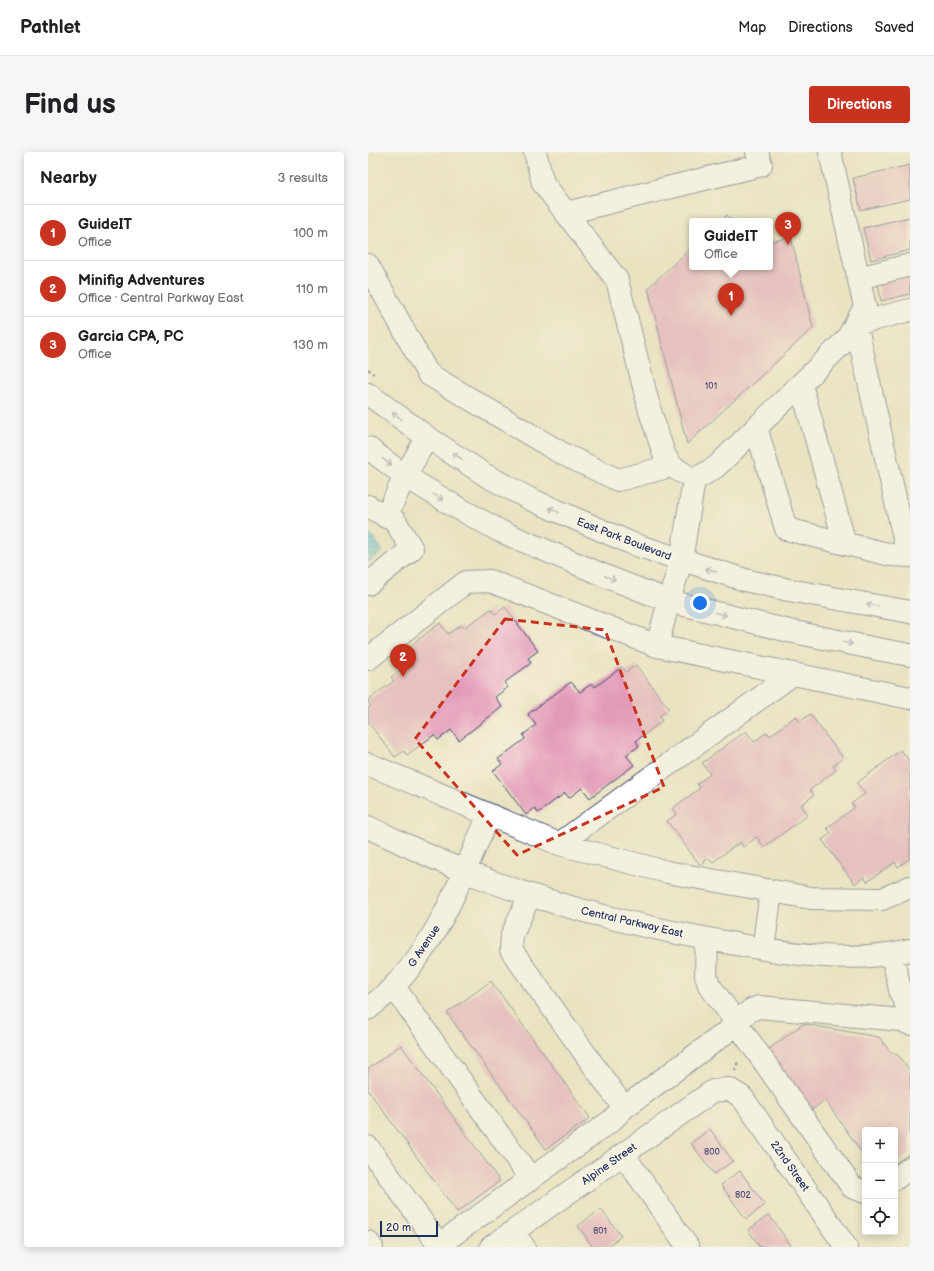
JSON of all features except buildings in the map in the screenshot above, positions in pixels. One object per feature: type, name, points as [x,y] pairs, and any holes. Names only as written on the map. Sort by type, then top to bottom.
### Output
[{"type":"main road","points":[[535,152],[543,183],[617,280],[650,411],[664,454],[671,466],[694,480]]},
{"type":"main road","points":[[566,213],[761,165],[757,152]]},
{"type":"main road","points":[[694,480],[716,467],[847,339],[865,307],[830,152]]},
{"type":"main road","points":[[368,265],[428,374],[563,454],[618,480],[671,466]]},
{"type":"main road","points":[[859,278],[910,265]]},
{"type":"main road","points":[[856,324],[909,315]]},
{"type":"main road","points":[[756,427],[786,529],[891,555],[909,556],[856,324]]},
{"type":"main road","points":[[801,384],[845,544]]},
{"type":"main road","name":"East Park Boulevard","points":[[373,386],[427,437],[487,476],[530,499],[633,544],[681,561],[745,580],[789,590],[910,612]]},
{"type":"main road","points":[[368,584],[412,549],[394,522],[377,512],[405,476],[427,437]]},
{"type":"main road","points":[[368,448],[405,476],[450,504],[500,531],[610,578],[669,601],[789,631],[910,655]]},
{"type":"main road","points":[[657,646],[681,561],[694,480]]},
{"type":"main road","points":[[368,659],[466,582],[490,581],[657,646],[910,698]]},
{"type":"main road","points":[[559,844],[793,674]]},
{"type":"main road","points":[[368,764],[559,844],[667,872],[771,892],[811,898],[882,899],[910,887]]},
{"type":"main road","name":"G Avenue","points":[[368,1009],[394,987],[420,956],[450,905],[489,815]]},
{"type":"main road","name":"Central Parkway East","points":[[368,827],[465,871],[530,895],[593,914],[651,928],[706,939],[799,954],[853,957],[901,952]]},
{"type":"main road","points":[[763,949],[771,892]]},
{"type":"main road","points":[[530,895],[512,935],[511,950],[624,1108]]},
{"type":"main road","points":[[706,939],[706,975],[709,985],[852,1187],[862,1191]]},
{"type":"main road","points":[[901,952],[901,994],[910,1012]]},
{"type":"main road","points":[[394,987],[531,1179]]},
{"type":"main road","points":[[368,1147],[437,1246],[611,1121],[624,1108],[728,1030],[751,1010],[759,1006],[901,1020],[910,1024]]},
{"type":"main road","name":"Alpine Street","points":[[491,1247],[519,1239],[623,1154],[713,1091],[729,1089]]},
{"type":"main road","name":"22nd Street","points":[[729,1089],[742,1097],[846,1247]]},
{"type":"main road","points":[[623,1154],[688,1247]]},
{"type":"main road","points":[[898,1177],[910,1168]]},
{"type":"main road","points":[[368,1242],[372,1247]]},
{"type":"path","points":[[368,369],[373,386]]},
{"type":"highlighted area","points":[[505,619],[605,630],[664,787],[517,855],[415,739]]},
{"type":"water","points":[[368,534],[373,537],[383,551],[368,562]]},
{"type":"place","name":"Garcia CPA, PC","points":[[788,245]]},
{"type":"place","name":"GuideIT","points":[[731,316]]},
{"type":"place","name":"Minifig Adventures","points":[[403,677]]}]
